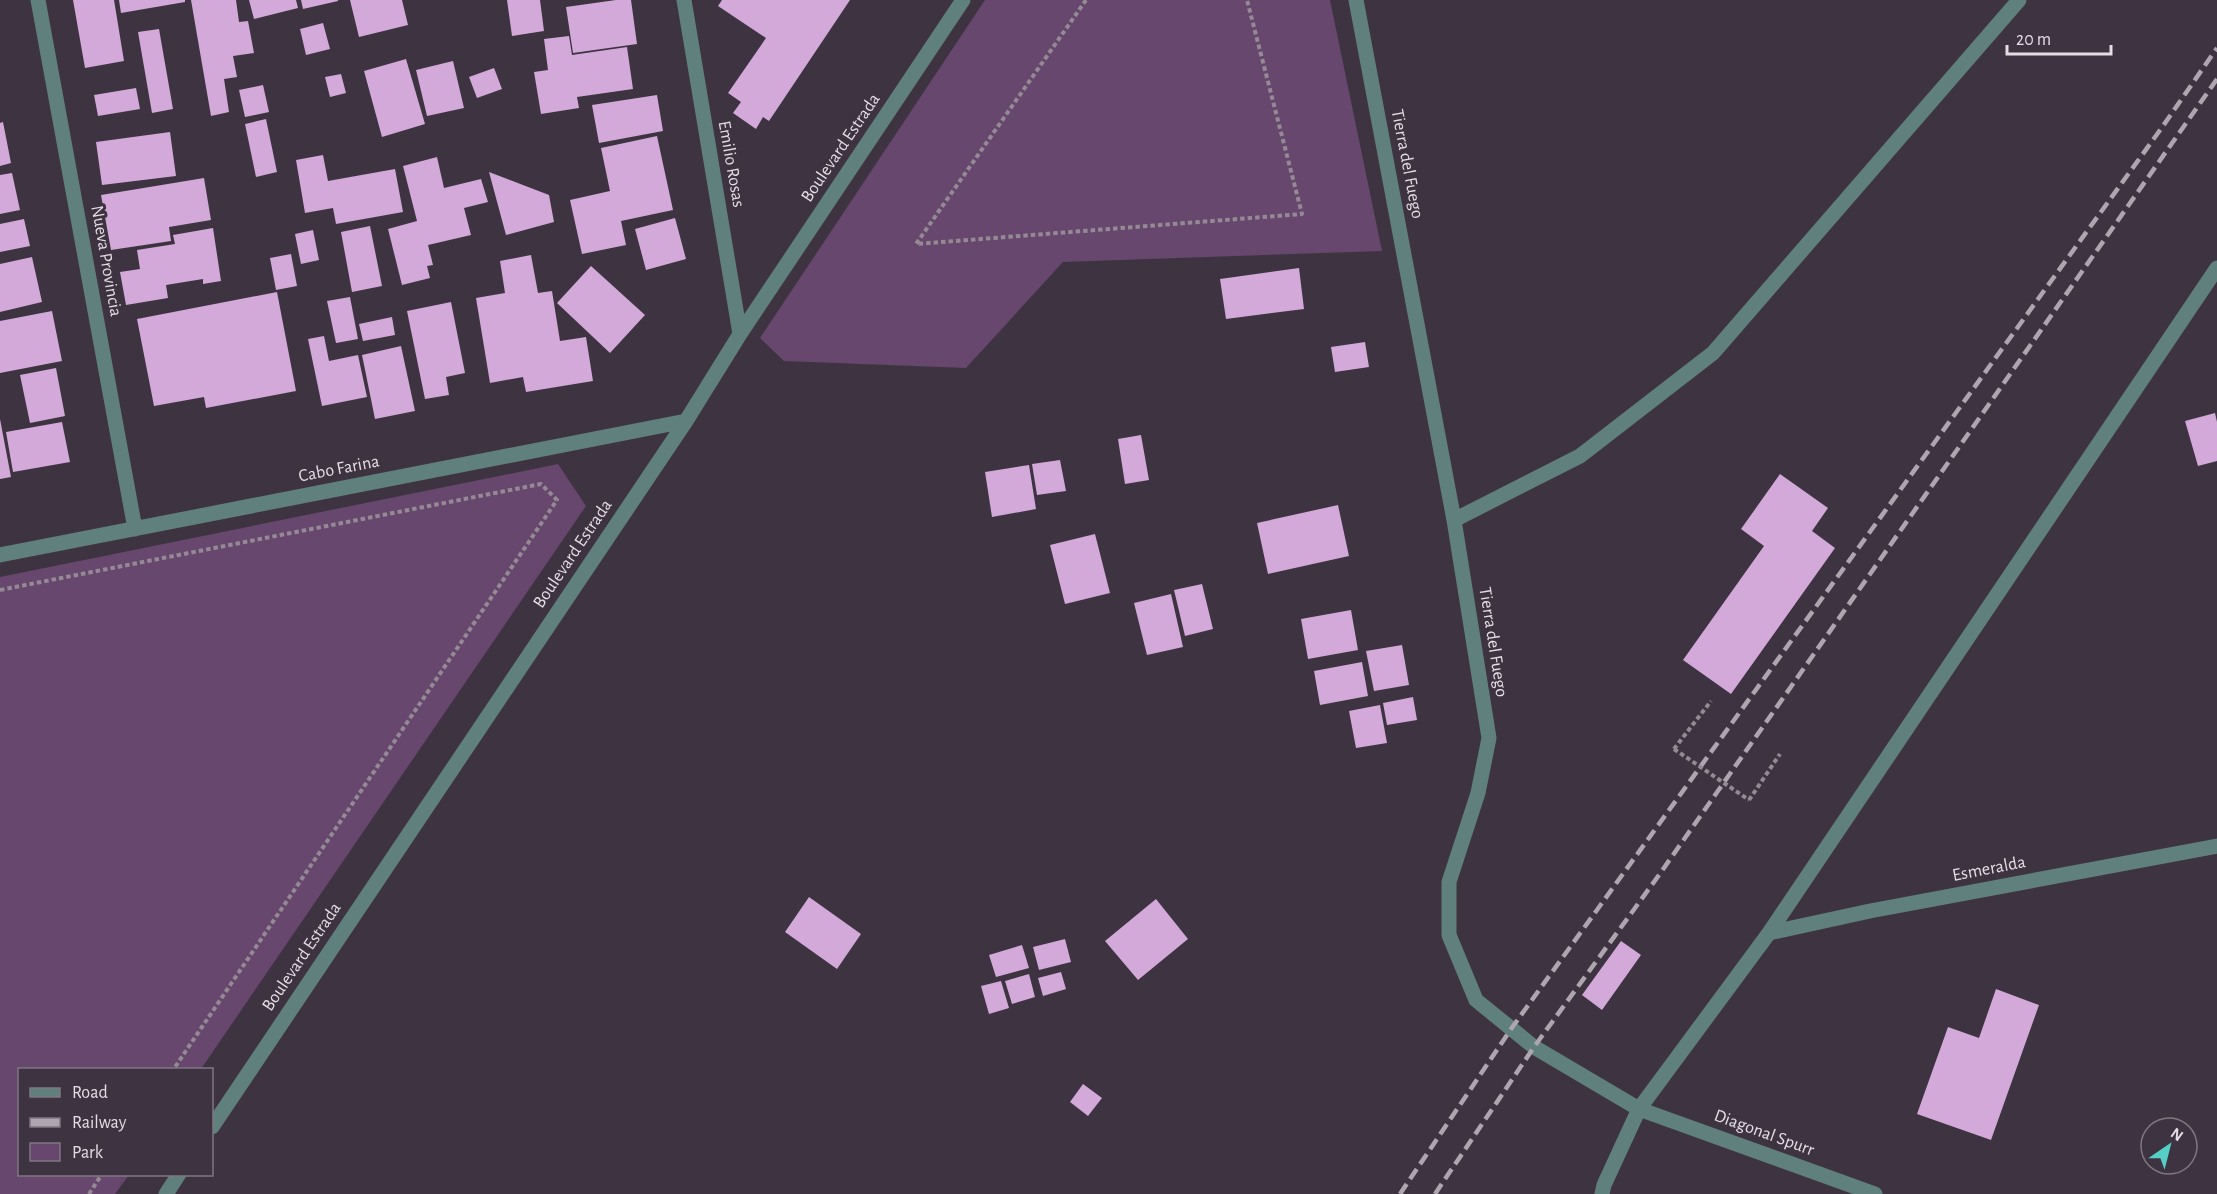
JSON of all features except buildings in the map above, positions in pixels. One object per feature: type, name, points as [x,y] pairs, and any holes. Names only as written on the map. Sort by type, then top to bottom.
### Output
[{"type":"street","name":"Nueva Provincia","points":[[38,0],[135,529]]},
{"type":"street","name":"Emilio Rosas","points":[[684,0],[740,334]]},
{"type":"street","name":"Boulevard Estrada","points":[[213,1126],[686,421],[740,334],[963,0]]},
{"type":"street","name":"Tierra del Fuego","points":[[1356,0],[1454,520],[1489,738],[1478,793],[1449,882],[1449,935],[1476,1000],[1534,1047],[1639,1109]]},
{"type":"street","points":[[1454,520],[1580,456],[1713,353],[2019,0]]},
{"type":"street","points":[[1602,1194],[1639,1109],[1769,933],[2212,282],[2217,268]]},
{"type":"street","name":"Cabo Farina","points":[[0,555],[686,421]]},
{"type":"street","name":"Esmeralda","points":[[1769,933],[1881,909],[2217,846]]},
{"type":"street","name":"Diagonal Spurr","points":[[1639,1109],[1875,1194]]},
{"type":"street","points":[[166,1194],[178,1176]]},
{"type":"path","points":[[1086,0],[916,244],[1302,214],[1247,0]]},
{"type":"path","points":[[0,590],[541,484],[557,500],[174,1068]]},
{"type":"path","points":[[1711,701],[1674,748],[1749,800],[1780,754]]},
{"type":"path","points":[[89,1194],[101,1176]]},
{"type":"green space","points":[[985,0],[1330,0],[1382,251],[1063,262],[966,368],[784,361],[760,338]]},
{"type":"green space","points":[[558,464],[586,506],[202,1068],[18,1068],[18,1176],[128,1176],[115,1194],[0,1194],[0,577]]},
{"type":"railway","points":[[1400,1194],[1511,1029],[2217,48]]},
{"type":"railway","points":[[1435,1194],[1534,1047],[1659,875],[2217,79]]}]
